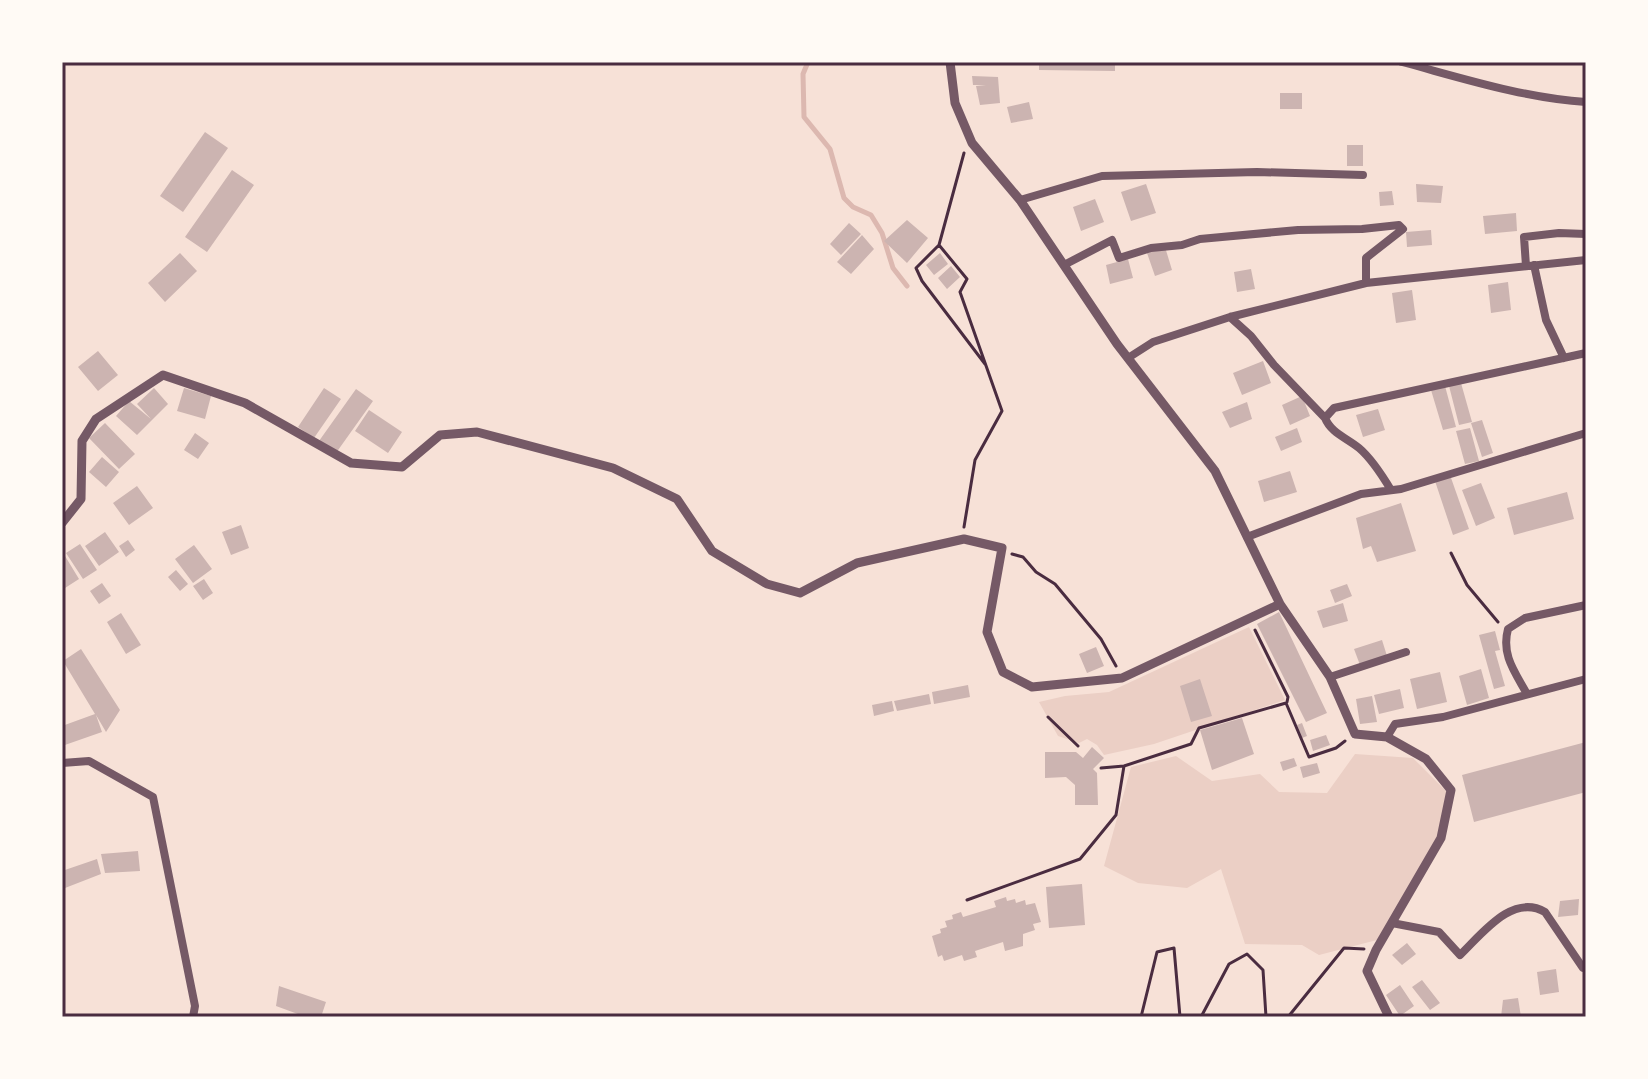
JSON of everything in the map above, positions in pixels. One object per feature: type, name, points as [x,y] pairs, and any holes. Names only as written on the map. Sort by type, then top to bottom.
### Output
[{"type":"street","points":[[950,62],[955,103],[972,143],[1020,200],[1128,358],[1215,471],[1280,604],[1330,677],[1355,734],[1387,737],[1426,759],[1451,790],[1441,838],[1367,971],[1389,1017]]},
{"type":"street","points":[[1402,62],[1525,93],[1586,102]]},
{"type":"street","points":[[1020,200],[1102,176],[1257,172],[1363,175]]},
{"type":"street","points":[[1064,265],[1112,240],[1119,258],[1151,248],[1182,245],[1200,239],[1399,225],[1403,229],[1366,258],[1366,283]]},
{"type":"street","points":[[1564,358],[1546,320],[1524,237],[1586,234]]},
{"type":"street","points":[[1128,358],[1153,342],[1230,317],[1366,283],[1586,260]]},
{"type":"street","points":[[1230,317],[1325,418],[1328,426],[1360,449],[1391,490]]},
{"type":"street","points":[[1325,418],[1334,408],[1373,398],[1586,353]]},
{"type":"street","points":[[62,523],[81,499],[82,441],[96,419],[163,375],[245,403],[351,463],[402,467],[440,435],[477,432],[613,468],[677,499],[712,551],[767,584],[800,593],[857,563],[964,539],[1002,548],[987,632],[1003,672],[1032,687],[1122,678],[1280,604]]},
{"type":"street","points":[[1247,537],[1361,494],[1391,490],[1586,433]]},
{"type":"street","points":[[1527,694],[1507,658],[1504,641],[1508,629],[1525,618],[1586,605]]},
{"type":"street","points":[[1330,677],[1406,652]]},
{"type":"street","points":[[1387,737],[1395,724],[1443,717],[1586,679]]},
{"type":"street","points":[[62,763],[89,761],[153,797],[195,1006],[193,1017]]},
{"type":"street","points":[[1392,923],[1439,932],[1460,955],[1506,912],[1536,907],[1545,912],[1583,968],[1586,968]]},
{"type":"path","points":[[972,143],[961,155],[939,245],[916,268],[922,281],[987,367]]},
{"type":"path","points":[[939,245],[967,279],[960,292],[1002,411],[975,460],[964,539]]},
{"type":"path","points":[[1002,548],[1023,557],[1036,572],[1055,584],[1101,639],[1122,678]]},
{"type":"path","points":[[1451,553],[1467,585],[1495,620],[1508,629]]},
{"type":"path","points":[[1250,619],[1288,697],[1286,703],[1309,757],[1336,748],[1355,734]]},
{"type":"path","points":[[1101,768],[1124,766],[1191,744],[1199,728],[1286,703]]},
{"type":"path","points":[[1048,717],[1078,746]]},
{"type":"path","points":[[967,900],[1080,859],[1116,815],[1124,766]]},
{"type":"path","points":[[1141,1017],[1157,952],[1174,948],[1180,1017]]},
{"type":"path","points":[[1288,1017],[1344,948],[1376,950]]},
{"type":"path","points":[[1201,1017],[1229,964],[1247,954],[1263,970],[1266,1017]]},
{"type":"shaded area","points":[[1249,627],[1285,700],[1154,744],[1104,755],[1097,745],[1087,739],[1079,743],[1058,736],[1039,702],[1109,692]]},
{"type":"shaded area","points":[[1355,754],[1413,758],[1450,795],[1443,837],[1377,940],[1319,955],[1302,945],[1245,944],[1221,869],[1187,888],[1138,883],[1104,866],[1131,767],[1176,756],[1212,781],[1260,774],[1279,792],[1327,793]]},
{"type":"building","points":[[1039,62],[1115,62],[1115,71],[1039,70]]},
{"type":"building","points":[[972,76],[998,77],[1000,103],[980,105],[976,86],[986,85],[973,85]]},
{"type":"building","points":[[1280,93],[1302,93],[1302,109],[1280,109]]},
{"type":"building","points":[[1029,102],[1033,119],[1011,123],[1007,107]]},
{"type":"building","points":[[205,132],[228,148],[183,212],[160,196]]},
{"type":"building","points":[[1347,145],[1363,145],[1363,166],[1347,166]]},
{"type":"building","points":[[232,170],[254,185],[207,252],[185,237]]},
{"type":"building","points":[[1146,184],[1156,213],[1131,221],[1121,192]]},
{"type":"building","points":[[1416,184],[1443,186],[1441,203],[1417,202]]},
{"type":"building","points":[[1392,191],[1394,205],[1380,206],[1379,192]]},
{"type":"building","points":[[1095,199],[1104,222],[1081,231],[1073,207]]},
{"type":"building","points":[[1516,213],[1517,231],[1485,234],[1483,216]]},
{"type":"building","points":[[907,220],[928,238],[907,263],[884,241]]},
{"type":"building","points":[[849,223],[861,234],[841,255],[830,244]]},
{"type":"building","points":[[1431,230],[1432,245],[1407,247],[1406,232]]},
{"type":"building","points":[[862,235],[874,249],[851,274],[837,262]]},
{"type":"building","points":[[1165,247],[1172,270],[1155,276],[1147,253]]},
{"type":"building","points":[[180,253],[197,271],[165,302],[148,283]]},
{"type":"building","points":[[940,253],[948,264],[934,275],[926,265]]},
{"type":"building","points":[[1128,259],[1133,278],[1110,284],[1106,265]]},
{"type":"building","points":[[951,266],[960,277],[947,289],[938,278]]},
{"type":"building","points":[[1251,269],[1255,289],[1237,292],[1234,272]]},
{"type":"building","points":[[1508,282],[1511,310],[1491,313],[1488,285]]},
{"type":"building","points":[[1412,290],[1416,320],[1396,323],[1392,293]]},
{"type":"building","points":[[98,351],[118,375],[98,391],[78,367]]},
{"type":"building","points":[[1263,361],[1271,383],[1242,395],[1233,373]]},
{"type":"building","points":[[1461,383],[1472,422],[1459,425],[1449,386]]},
{"type":"building","points":[[1445,386],[1456,427],[1443,430],[1431,390]]},
{"type":"building","points":[[154,388],[168,404],[137,435],[116,416],[129,401],[151,419],[137,404]]},
{"type":"building","points":[[184,388],[211,396],[205,419],[177,411]]},
{"type":"building","points":[[324,388],[341,399],[314,438],[298,427]]},
{"type":"building","points":[[356,389],[373,401],[336,453],[319,441]]},
{"type":"building","points":[[1302,396],[1310,416],[1290,425],[1282,405]]},
{"type":"building","points":[[1247,402],[1252,419],[1230,428],[1222,412]]},
{"type":"building","points":[[1378,409],[1385,430],[1363,437],[1356,415]]},
{"type":"building","points":[[369,410],[402,432],[388,453],[355,431]]},
{"type":"building","points":[[1482,420],[1493,453],[1482,457],[1471,423]]},
{"type":"building","points":[[105,423],[135,454],[119,469],[89,438]]},
{"type":"building","points":[[1297,428],[1302,442],[1281,451],[1275,437]]},
{"type":"building","points":[[1470,428],[1479,461],[1465,464],[1456,431]]},
{"type":"building","points":[[195,433],[209,443],[198,459],[184,450]]},
{"type":"building","points":[[102,457],[119,472],[106,487],[89,472]]},
{"type":"building","points":[[1290,471],[1297,492],[1264,502],[1258,481]]},
{"type":"building","points":[[1450,475],[1469,529],[1453,535],[1435,481]]},
{"type":"building","points":[[1481,483],[1495,518],[1476,526],[1462,490]]},
{"type":"building","points":[[137,486],[153,508],[129,525],[113,503]]},
{"type":"building","points":[[1567,492],[1574,519],[1514,535],[1507,508]]},
{"type":"building","points":[[1401,503],[1416,551],[1377,562],[1371,546],[1363,549],[1356,518]]},
{"type":"building","points":[[241,525],[249,548],[231,555],[222,532]]},
{"type":"building","points":[[105,532],[119,552],[99,566],[85,546]]},
{"type":"building","points":[[128,540],[135,550],[126,557],[119,546]]},
{"type":"building","points":[[80,544],[97,570],[83,579],[66,553]]},
{"type":"building","points":[[194,545],[212,569],[193,583],[175,559]]},
{"type":"building","points":[[62,551],[79,579],[65,588],[62,584]]},
{"type":"building","points":[[176,570],[188,584],[180,591],[168,577]]},
{"type":"building","points":[[204,579],[213,593],[203,600],[193,586]]},
{"type":"building","points":[[102,583],[111,596],[99,604],[90,591]]},
{"type":"building","points":[[1347,584],[1352,596],[1335,603],[1330,590]]},
{"type":"building","points":[[1343,603],[1348,621],[1323,628],[1317,611]]},
{"type":"building","points":[[1279,612],[1327,713],[1306,722],[1257,624]]},
{"type":"building","points":[[121,613],[141,645],[126,654],[107,622]]},
{"type":"building","points":[[1495,631],[1500,650],[1495,651],[1505,686],[1494,689],[1479,635]]},
{"type":"building","points":[[1382,640],[1387,656],[1360,665],[1354,649]]},
{"type":"building","points":[[1096,647],[1104,666],[1087,673],[1079,654]]},
{"type":"building","points":[[81,649],[120,710],[106,732],[96,715],[102,732],[62,746],[62,726],[95,714],[63,661]]},
{"type":"building","points":[[1481,669],[1489,698],[1467,705],[1459,676]]},
{"type":"building","points":[[1440,672],[1447,702],[1417,709],[1410,679]]},
{"type":"building","points":[[1200,679],[1212,716],[1191,722],[1180,686]]},
{"type":"building","points":[[968,685],[970,697],[934,704],[932,692]]},
{"type":"building","points":[[1400,689],[1404,708],[1379,714],[1374,695]]},
{"type":"building","points":[[929,694],[931,704],[897,711],[894,701]]},
{"type":"building","points":[[1372,696],[1377,722],[1360,724],[1356,699]]},
{"type":"building","points":[[892,701],[894,711],[874,716],[872,705]]},
{"type":"building","points":[[1242,718],[1254,754],[1212,770],[1200,730]]},
{"type":"building","points":[[1302,723],[1307,736],[1302,738],[1297,725]]},
{"type":"building","points":[[1326,735],[1330,745],[1313,751],[1310,740]]},
{"type":"building","points":[[1586,742],[1586,792],[1474,822],[1462,775]]},
{"type":"building","points":[[1092,747],[1104,758],[1093,769],[1097,773],[1098,805],[1075,805],[1075,785],[1066,777],[1045,778],[1045,752],[1076,752],[1083,758]]},
{"type":"building","points":[[1294,758],[1297,766],[1283,771],[1280,762]]},
{"type":"building","points":[[1317,763],[1320,773],[1303,778],[1300,767]]},
{"type":"building","points":[[138,851],[140,871],[105,873],[101,854]]},
{"type":"building","points":[[97,859],[101,874],[65,888],[62,871]]},
{"type":"building","points":[[1082,884],[1085,925],[1049,928],[1046,887]]},
{"type":"building","points":[[1006,897],[1007,901],[1015,899],[1016,903],[1025,900],[1026,905],[1035,903],[1041,922],[1033,924],[1035,930],[1023,934],[1023,946],[1005,951],[1003,942],[975,951],[977,957],[964,961],[962,955],[944,961],[942,955],[938,957],[932,936],[947,927],[945,921],[961,912],[963,917],[996,907],[994,901]]},
{"type":"building","points":[[1579,899],[1578,915],[1558,917],[1560,901]]},
{"type":"building","points":[[1407,943],[1416,954],[1402,965],[1392,955]]},
{"type":"building","points":[[1556,969],[1559,992],[1540,995],[1537,972]]},
{"type":"building","points":[[1422,980],[1440,1003],[1430,1010],[1412,987]]},
{"type":"building","points":[[1400,985],[1414,1006],[1400,1016],[1386,995]]},
{"type":"building","points":[[279,986],[326,1002],[321,1017],[306,1017],[276,1006]]},
{"type":"building","points":[[1518,998],[1521,1017],[1501,1017],[1503,1000]]},
{"type":"waterway","points":[[808,62],[803,74],[804,117],[830,149],[844,198],[853,207],[871,215],[882,233],[893,268],[907,286]]}]
